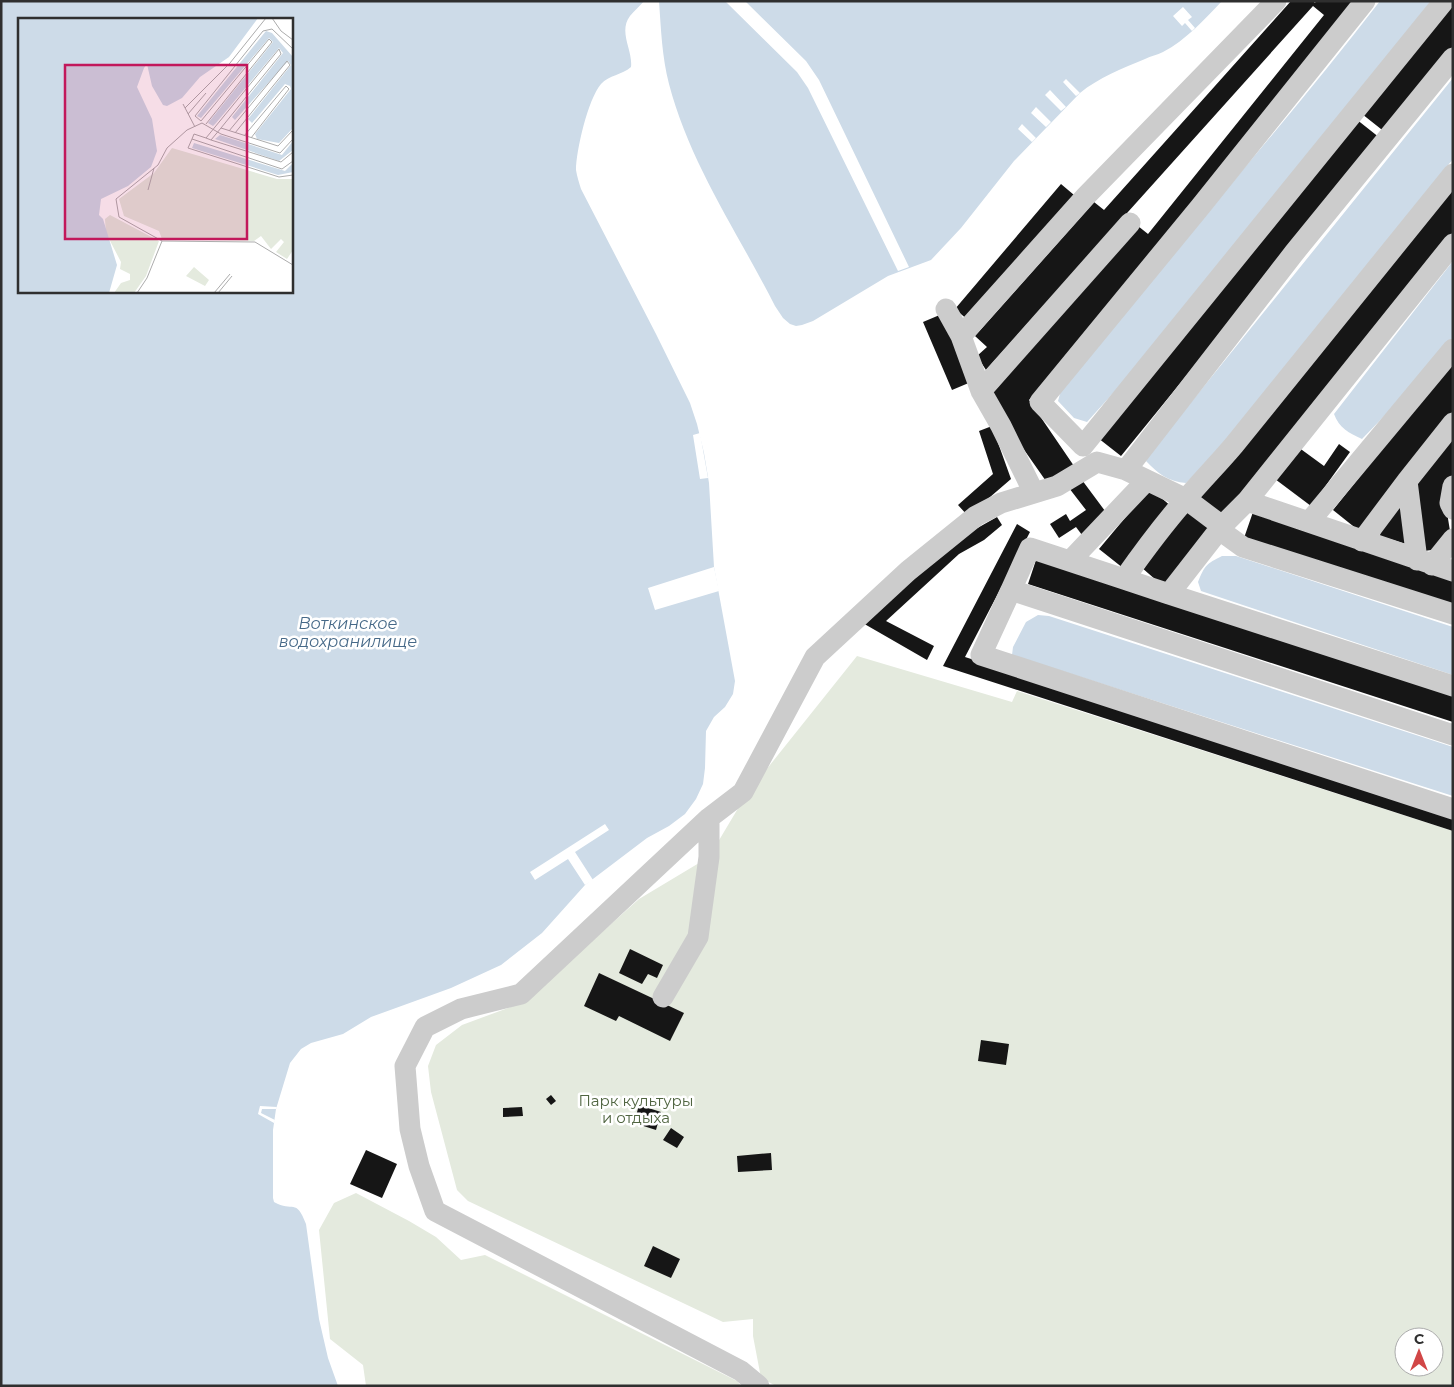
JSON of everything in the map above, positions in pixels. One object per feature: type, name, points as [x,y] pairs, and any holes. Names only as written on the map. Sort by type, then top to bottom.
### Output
[{"type":"lane","points":[[961,336],[1086,196],[1276,1]]},
{"type":"lane","points":[[1364,1],[1201,206],[1040,402],[1098,462],[1126,470],[1186,499],[1222,526],[1225,534],[1243,547],[1453,614]]},
{"type":"lane","points":[[1083,446],[1444,1]]},
{"type":"lane","points":[[1126,470],[1294,253],[1453,58]]},
{"type":"lane","points":[[1124,580],[1142,553],[1186,499],[1206,479],[1234,445],[1453,174]]},
{"type":"lane","points":[[981,391],[1130,223]]},
{"type":"lane","points":[[1169,594],[1222,526],[1247,501],[1453,244]]},
{"type":"lane","points":[[946,309],[961,336],[981,391],[1034,493]]},
{"type":"lane","points":[[1309,522],[1453,349]]},
{"type":"lane","points":[[1362,541],[1453,423]]},
{"type":"lane","points":[[760,1386],[741,1371],[435,1211],[419,1166],[410,1129],[405,1066],[425,1026],[461,1009],[521,994],[709,818],[742,792],[815,657],[908,571],[976,516],[1001,503],[1058,486],[1098,462]]},
{"type":"lane","points":[[1070,561],[1146,481]]},
{"type":"lane","points":[[1407,481],[1425,562]]},
{"type":"lane","points":[[1453,486],[1450,503],[1453,509]]},
{"type":"lane","points":[[1247,501],[1453,571]]},
{"type":"lane","points":[[1425,562],[1453,539]]},
{"type":"lane","points":[[1453,686],[1030,548],[981,655],[1453,809]]},
{"type":"lane","points":[[1011,590],[1453,735]]},
{"type":"lane","points":[[663,998],[698,937],[709,857],[709,818]]},
{"type":"green space","name":"Парк культуры и отдыха","points":[[857,656],[1012,702],[1017,691],[1453,831],[1453,1386],[776,1386],[761,1378],[753,1336],[753,1319],[723,1322],[468,1201],[457,1190],[431,1092],[428,1066],[436,1045],[462,1025],[524,1002],[639,899],[709,857],[746,795]]},
{"type":"green space","points":[[356,1193],[436,1237],[461,1260],[485,1255],[737,1381],[741,1386],[366,1386],[363,1365],[330,1339],[319,1230],[334,1203]]},
{"type":"water","name":"Воткинское водохранилище","points":[[1,1],[644,1],[630,16],[625,28],[631,67],[604,81],[596,91],[587,113],[578,151],[576,170],[581,189],[656,334],[690,403],[697,424],[709,483],[714,567],[735,681],[733,694],[725,707],[714,717],[706,731],[703,784],[696,799],[685,814],[669,826],[647,838],[585,885],[542,933],[501,965],[451,988],[371,1017],[343,1034],[311,1043],[301,1049],[290,1063],[276,1109],[273,1130],[273,1198],[274,1202],[280,1205],[296,1208],[303,1216],[306,1224],[319,1319],[328,1358],[338,1386],[1,1386]]},
{"type":"water","points":[[659,1],[1222,1],[1179,42],[1161,53],[1111,74],[1080,93],[1014,161],[961,228],[931,260],[888,276],[813,321],[796,326],[783,318],[775,306],[716,198],[689,142],[669,84],[662,43]]},
{"type":"water","points":[[1380,1],[1439,1],[1132,372],[1087,422],[1074,418],[1058,401],[1061,390],[1140,292],[1302,99]]},
{"type":"water","points":[[1453,78],[1453,159],[1209,461],[1186,483],[1174,481],[1159,473],[1146,461],[1150,453]]},
{"type":"water","points":[[1453,261],[1453,337],[1391,409],[1362,439],[1349,432],[1339,423],[1334,414]]},
{"type":"water","points":[[1222,556],[1236,556],[1453,627],[1453,675],[1201,591],[1198,582],[1204,568]]},
{"type":"water","points":[[1038,615],[1049,616],[1453,747],[1453,796],[1012,655],[1013,647],[1026,622]]},
{"type":"pier","points":[[725,1],[745,1],[806,61],[819,80],[909,267],[898,271],[808,88],[797,72]]},
{"type":"pier","points":[[1183,7],[1192,17],[1188,20],[1195,28],[1192,31],[1185,23],[1182,26],[1173,16]]},
{"type":"pier","points":[[1066,79],[1080,93],[1076,96],[1063,82]]},
{"type":"pier","points":[[1050,90],[1066,107],[1061,111],[1045,95]]},
{"type":"pier","points":[[1036,107],[1051,122],[1046,127],[1031,113]]},
{"type":"pier","points":[[1022,124],[1036,138],[1032,142],[1018,129]]},
{"type":"pier","points":[[700,433],[708,478],[700,479],[693,435]]},
{"type":"pier","points":[[714,567],[719,591],[655,610],[648,588]]},
{"type":"pier","points":[[605,824],[609,830],[575,852],[593,880],[585,885],[568,859],[535,880],[530,872]]},
{"type":"pier","points":[[260,1106],[277,1107],[276,1109],[262,1109],[261,1113],[275,1120],[274,1123],[258,1114]]},
{"type":"building","points":[[1291,1],[1313,1],[1315,3],[1316,1],[1356,1],[1162,247],[1029,400],[1074,466],[1048,484],[988,398],[1138,226],[1148,234],[1324,15],[1313,6],[986,370],[977,356],[987,347],[975,336],[1094,202],[1104,210]]},
{"type":"building","points":[[1453,2],[1453,50],[1386,133],[1362,114]]},
{"type":"building","points":[[1356,119],[1380,138],[1121,456],[1098,438]]},
{"type":"building","points":[[1453,183],[1453,235],[1224,519],[1198,498]]},
{"type":"building","points":[[1061,184],[1074,195],[968,320],[955,309]]},
{"type":"building","points":[[942,314],[971,382],[952,390],[923,322]]},
{"type":"building","points":[[1453,360],[1453,412],[1358,530],[1333,510]]},
{"type":"building","points":[[992,426],[1011,479],[968,516],[958,505],[993,474],[979,431]]},
{"type":"building","points":[[1453,438],[1453,474],[1443,488],[1451,537],[1439,549],[1424,551],[1412,480]]},
{"type":"building","points":[[1339,444],[1350,452],[1311,506],[1275,479],[1298,447],[1324,466]]},
{"type":"building","points":[[1082,480],[1108,515],[1082,535],[1076,527],[1059,538],[1050,524],[1066,514],[1070,521],[1086,510],[1069,488]]},
{"type":"building","points":[[1150,488],[1173,508],[1123,568],[1099,549]]},
{"type":"building","points":[[1405,503],[1409,545],[1380,536],[1381,523]]},
{"type":"building","points":[[1191,507],[1215,526],[1164,587],[1141,567]]},
{"type":"building","points":[[1253,512],[1453,577],[1453,605],[1244,538]]},
{"type":"building","points":[[997,517],[1002,525],[984,540],[959,554],[886,621],[934,646],[927,660],[861,622],[949,544]]},
{"type":"building","points":[[1017,524],[1030,532],[965,657],[1453,815],[1453,831],[943,666]]},
{"type":"building","points":[[1037,557],[1453,692],[1453,722],[1028,584]]},
{"type":"building","points":[[630,949],[663,965],[657,978],[648,974],[642,984],[619,973]]},
{"type":"building","points":[[599,973],[684,1013],[670,1041],[619,1016],[616,1021],[584,1006]]},
{"type":"building","points":[[981,1040],[1009,1044],[1006,1065],[978,1061]]},
{"type":"building","points":[[551,1095],[556,1101],[551,1105],[546,1099]]},
{"type":"building","points":[[639,1105],[661,1112],[656,1130],[634,1123]]},
{"type":"building","points":[[522,1107],[523,1116],[503,1117],[503,1108]]},
{"type":"building","points":[[671,1128],[684,1137],[677,1148],[663,1140]]},
{"type":"building","points":[[366,1150],[397,1164],[382,1198],[350,1184]]},
{"type":"building","points":[[771,1153],[772,1170],[738,1172],[737,1156]]},
{"type":"building","points":[[653,1246],[680,1259],[671,1278],[644,1266]]}]
